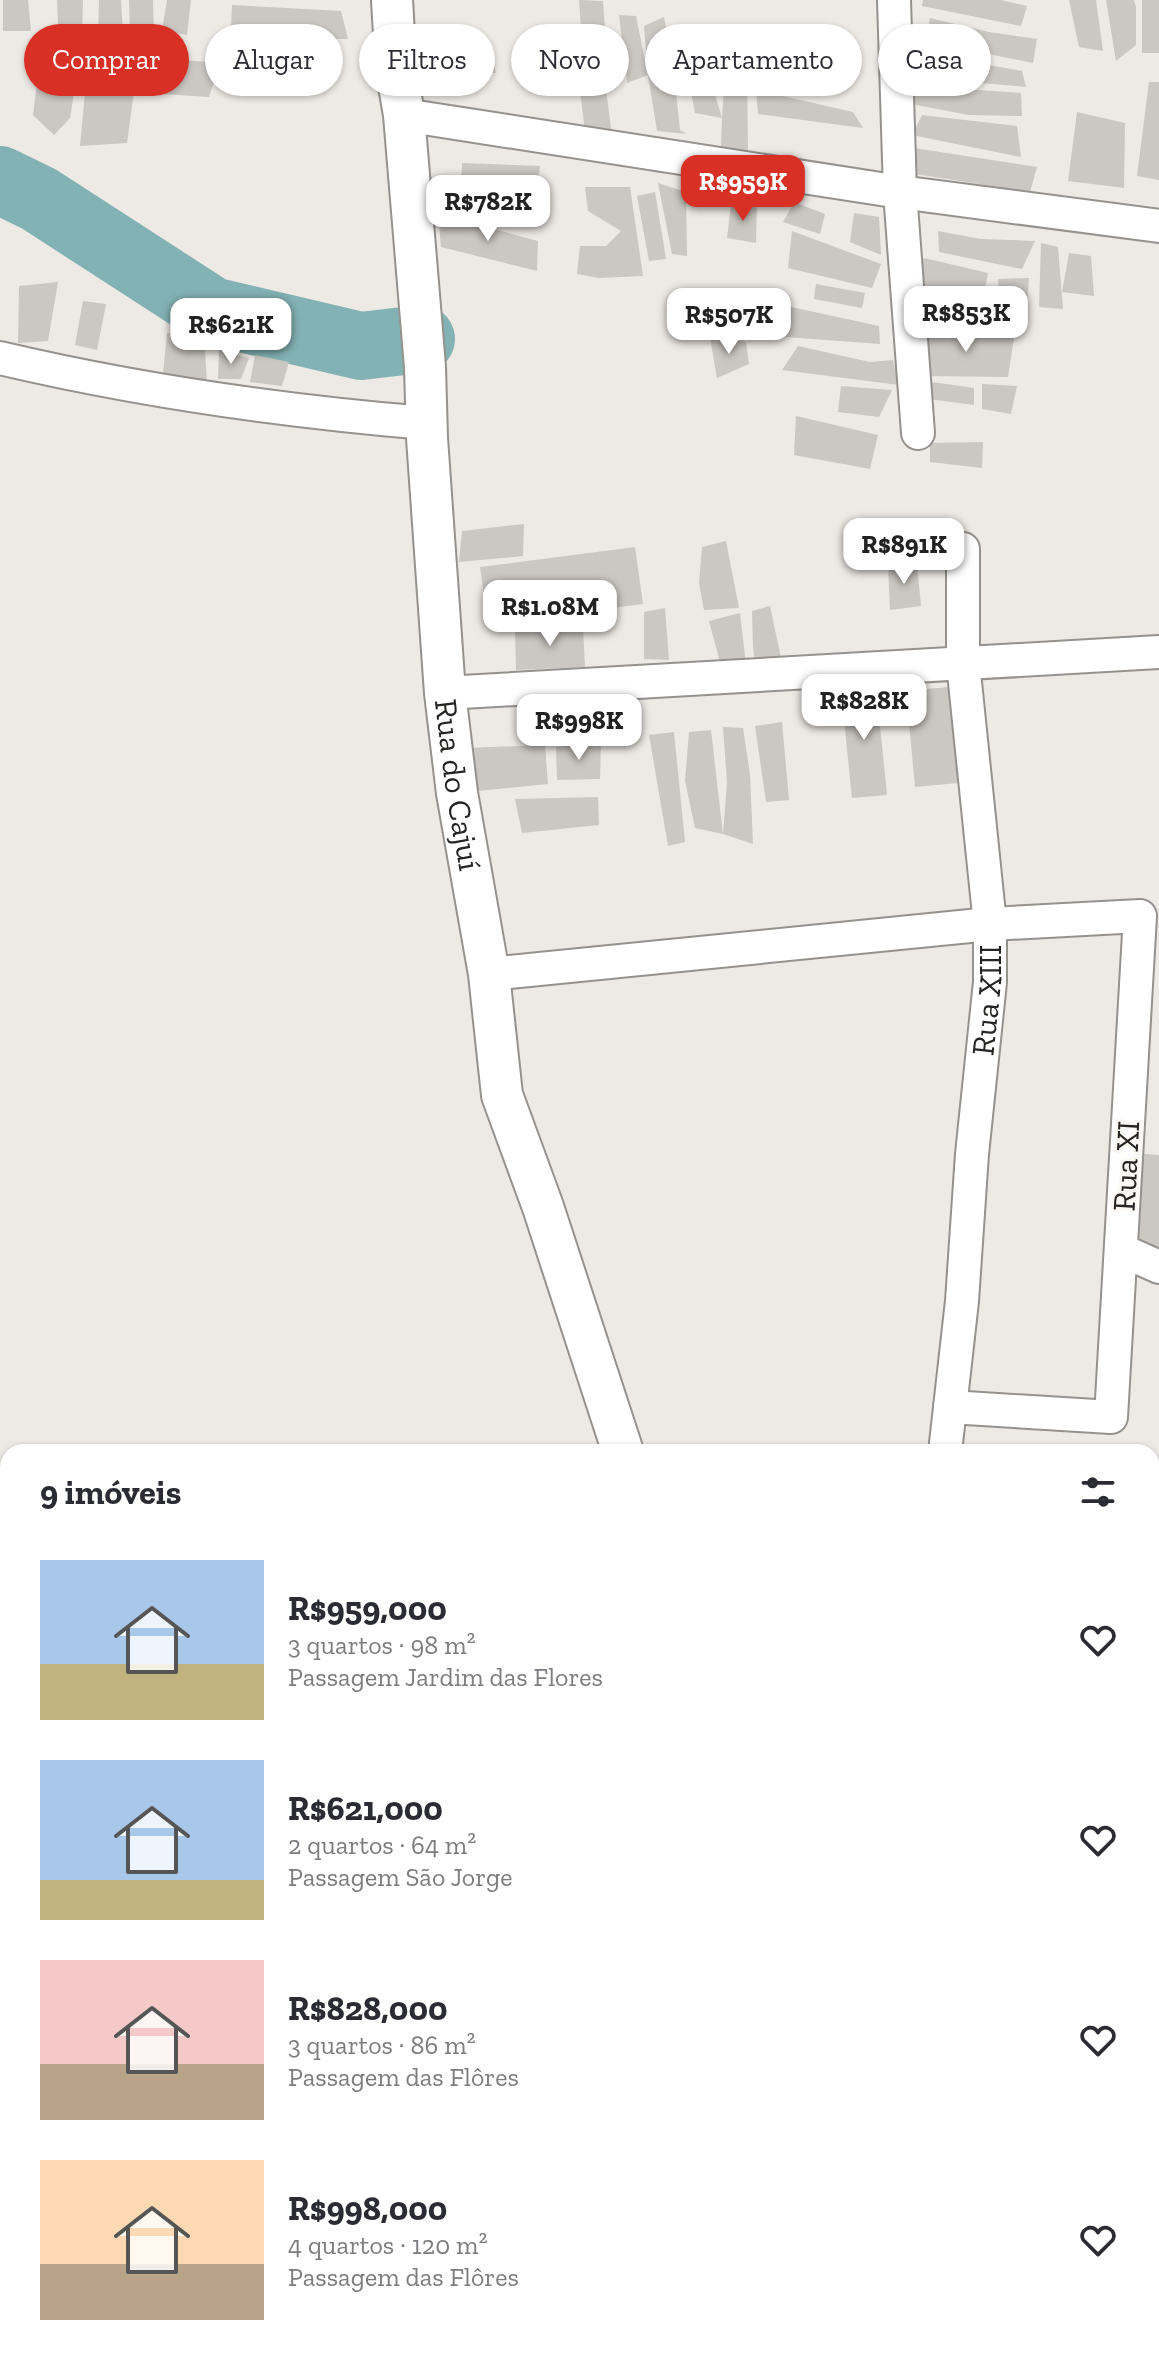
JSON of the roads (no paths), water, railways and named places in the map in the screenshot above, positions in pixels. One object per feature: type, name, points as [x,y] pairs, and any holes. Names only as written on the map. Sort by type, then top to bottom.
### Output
[{"type":"street","name":"Rua do Cajuí","points":[[392,0],[422,339],[445,693],[457,793],[489,974],[502,1095],[543,1207],[620,1444]]},
{"type":"street","points":[[894,0],[900,192],[918,433]]},
{"type":"street","points":[[404,115],[900,192],[1159,226]]},
{"type":"street","points":[[0,358],[188,395],[349,417],[426,423]]},
{"type":"street","name":"Rua XIII","points":[[946,1444],[990,982],[990,924],[963,663],[963,549]]},
{"type":"street","points":[[445,693],[1159,652]]},
{"type":"street","name":"Rua XI","points":[[950,1407],[1111,1417],[1140,916],[990,924]]},
{"type":"street","points":[[489,974],[990,924]]},
{"type":"street","points":[[1121,1250],[1159,1267]]},
{"type":"waterway","points":[[0,180],[39,199],[212,311],[361,346],[421,339]]}]
